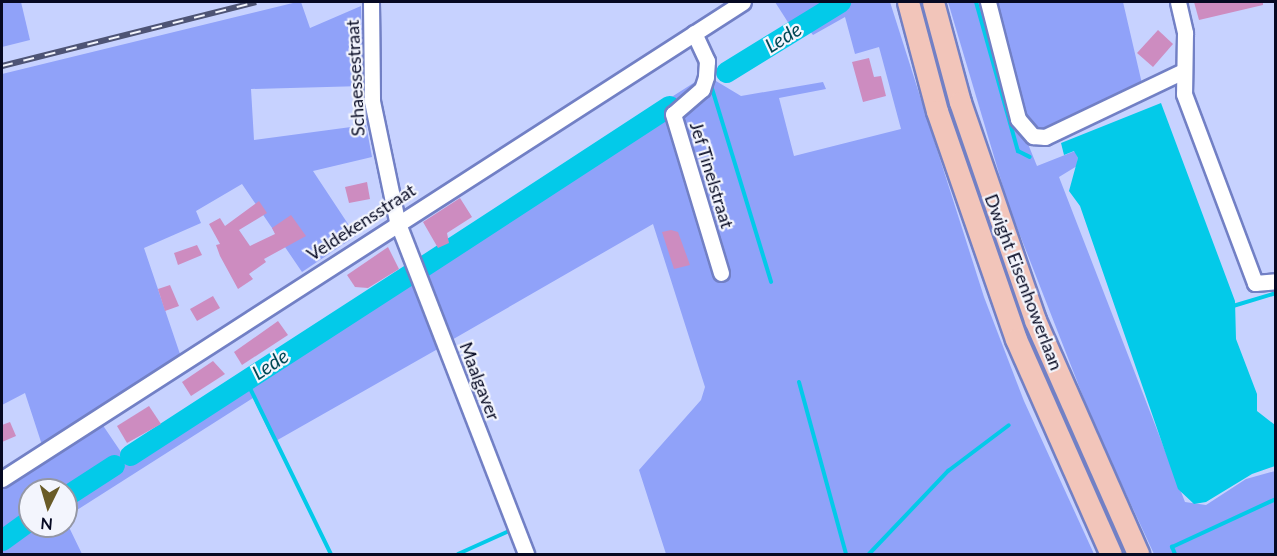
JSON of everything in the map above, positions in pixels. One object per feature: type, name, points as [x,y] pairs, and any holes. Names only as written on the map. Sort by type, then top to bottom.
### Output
[{"type":"highway","name":"Dwight Eisenhowerlaan","points":[[908,2],[937,111],[1016,339],[1111,555]]},
{"type":"highway","name":"Dwight Eisenhowerlaan","points":[[933,2],[963,112],[1035,320],[1138,555]]},
{"type":"street","name":"Schaessestraat","points":[[370,2],[372,101],[397,221]]},
{"type":"street","name":"Veldekensstraat","points":[[2,479],[397,221],[743,2]]},
{"type":"street","points":[[988,2],[1018,120],[1034,136],[1045,137],[1181,72]]},
{"type":"street","points":[[1178,2],[1185,33],[1181,72],[1184,94],[1256,283],[1275,282]]},
{"type":"street","name":"Jef Tinelstraat","points":[[694,33],[707,61],[706,77],[702,89],[673,114],[721,273]]},
{"type":"street","name":"Maalgaver","points":[[397,221],[525,555]]},
{"type":"shaded area","points":[[2,2],[21,2],[30,40],[2,47]]},
{"type":"shaded area","points":[[301,2],[310,28],[361,6],[363,86],[251,89],[254,140],[366,125],[372,157],[313,171],[356,236],[302,272],[242,184],[196,211],[201,223],[144,248],[180,354],[42,445],[25,393],[2,405],[2,74]]},
{"type":"shaded area","points":[[775,2],[890,2],[984,297],[1024,401],[1094,554],[666,554],[639,470],[701,400],[705,387],[653,224],[450,341],[418,259],[706,75],[741,96],[823,82],[826,89],[779,98],[794,156],[901,129],[879,47],[855,54],[845,17],[813,35],[802,21],[791,27]]},
{"type":"shaded area","points":[[948,2],[1123,2],[1143,88],[1026,139],[1037,166],[1075,151],[1078,158],[1077,166],[1059,177],[1185,502],[1206,505],[1246,479],[1275,471],[1275,554],[1154,554],[1095,427],[1009,207]]},
{"type":"shaded area","points":[[1161,103],[1235,301],[1236,339],[1257,394],[1257,411],[1275,425],[1275,466],[1252,474],[1206,502],[1194,504],[1178,489],[1080,206],[1069,191],[1078,158],[1074,151],[1064,155],[1061,143]]},
{"type":"shaded area","points":[[409,269],[443,346],[274,442],[253,398],[78,509],[78,478],[18,478],[18,538],[74,538],[82,554],[2,554],[2,486],[102,424],[123,455]]},
{"type":"building","points":[[1194,2],[1263,2],[1263,5],[1199,20]]},
{"type":"building","points":[[1158,30],[1173,44],[1153,67],[1137,53]]},
{"type":"building","points":[[869,58],[874,77],[881,76],[886,96],[863,102],[852,62]]},
{"type":"building","points":[[367,182],[370,199],[349,203],[345,187]]},
{"type":"building","points":[[460,198],[472,217],[447,233],[449,243],[438,248],[423,222]]},
{"type":"building","points":[[259,201],[267,213],[239,230],[250,246],[275,234],[272,228],[291,215],[306,236],[264,259],[266,262],[249,274],[253,279],[238,289],[220,256],[216,245],[220,244],[209,224],[220,218],[225,226]]},
{"type":"building","points":[[671,230],[678,232],[690,265],[674,269],[662,232]]},
{"type":"building","points":[[197,245],[202,255],[178,265],[174,253]]},
{"type":"building","points":[[388,247],[399,269],[368,288],[355,287],[347,275]]},
{"type":"building","points":[[170,285],[179,306],[165,311],[158,289]]},
{"type":"building","points":[[213,296],[220,308],[197,321],[190,309]]},
{"type":"building","points":[[278,321],[288,335],[242,365],[234,352]]},
{"type":"building","points":[[213,361],[225,374],[191,396],[182,382]]},
{"type":"building","points":[[149,406],[161,424],[127,443],[117,426]]},
{"type":"building","points":[[10,422],[16,436],[2,442],[2,425]]},
{"type":"waterway","name":"Lede","points":[[726,72],[840,2]]},
{"type":"waterway","points":[[976,2],[1018,151],[1030,157]]},
{"type":"waterway","points":[[710,82],[771,282]]},
{"type":"waterway","name":"Lede","points":[[422,267],[669,106]]},
{"type":"waterway","name":"Lede","points":[[130,455],[411,273]]},
{"type":"waterway","points":[[1233,306],[1276,293]]},
{"type":"waterway","points":[[246,380],[331,554]]},
{"type":"waterway","points":[[799,382],[846,554]]},
{"type":"waterway","points":[[869,554],[948,471],[1009,425]]},
{"type":"waterway","name":"Lede","points":[[78,488],[114,465]]},
{"type":"waterway","points":[[1175,554],[1172,547],[1276,499]]},
{"type":"waterway","name":"Lede","points":[[2,540],[18,529]]},
{"type":"waterway","points":[[458,554],[509,531]]},
{"type":"railway","points":[[2,66],[256,2]]}]
